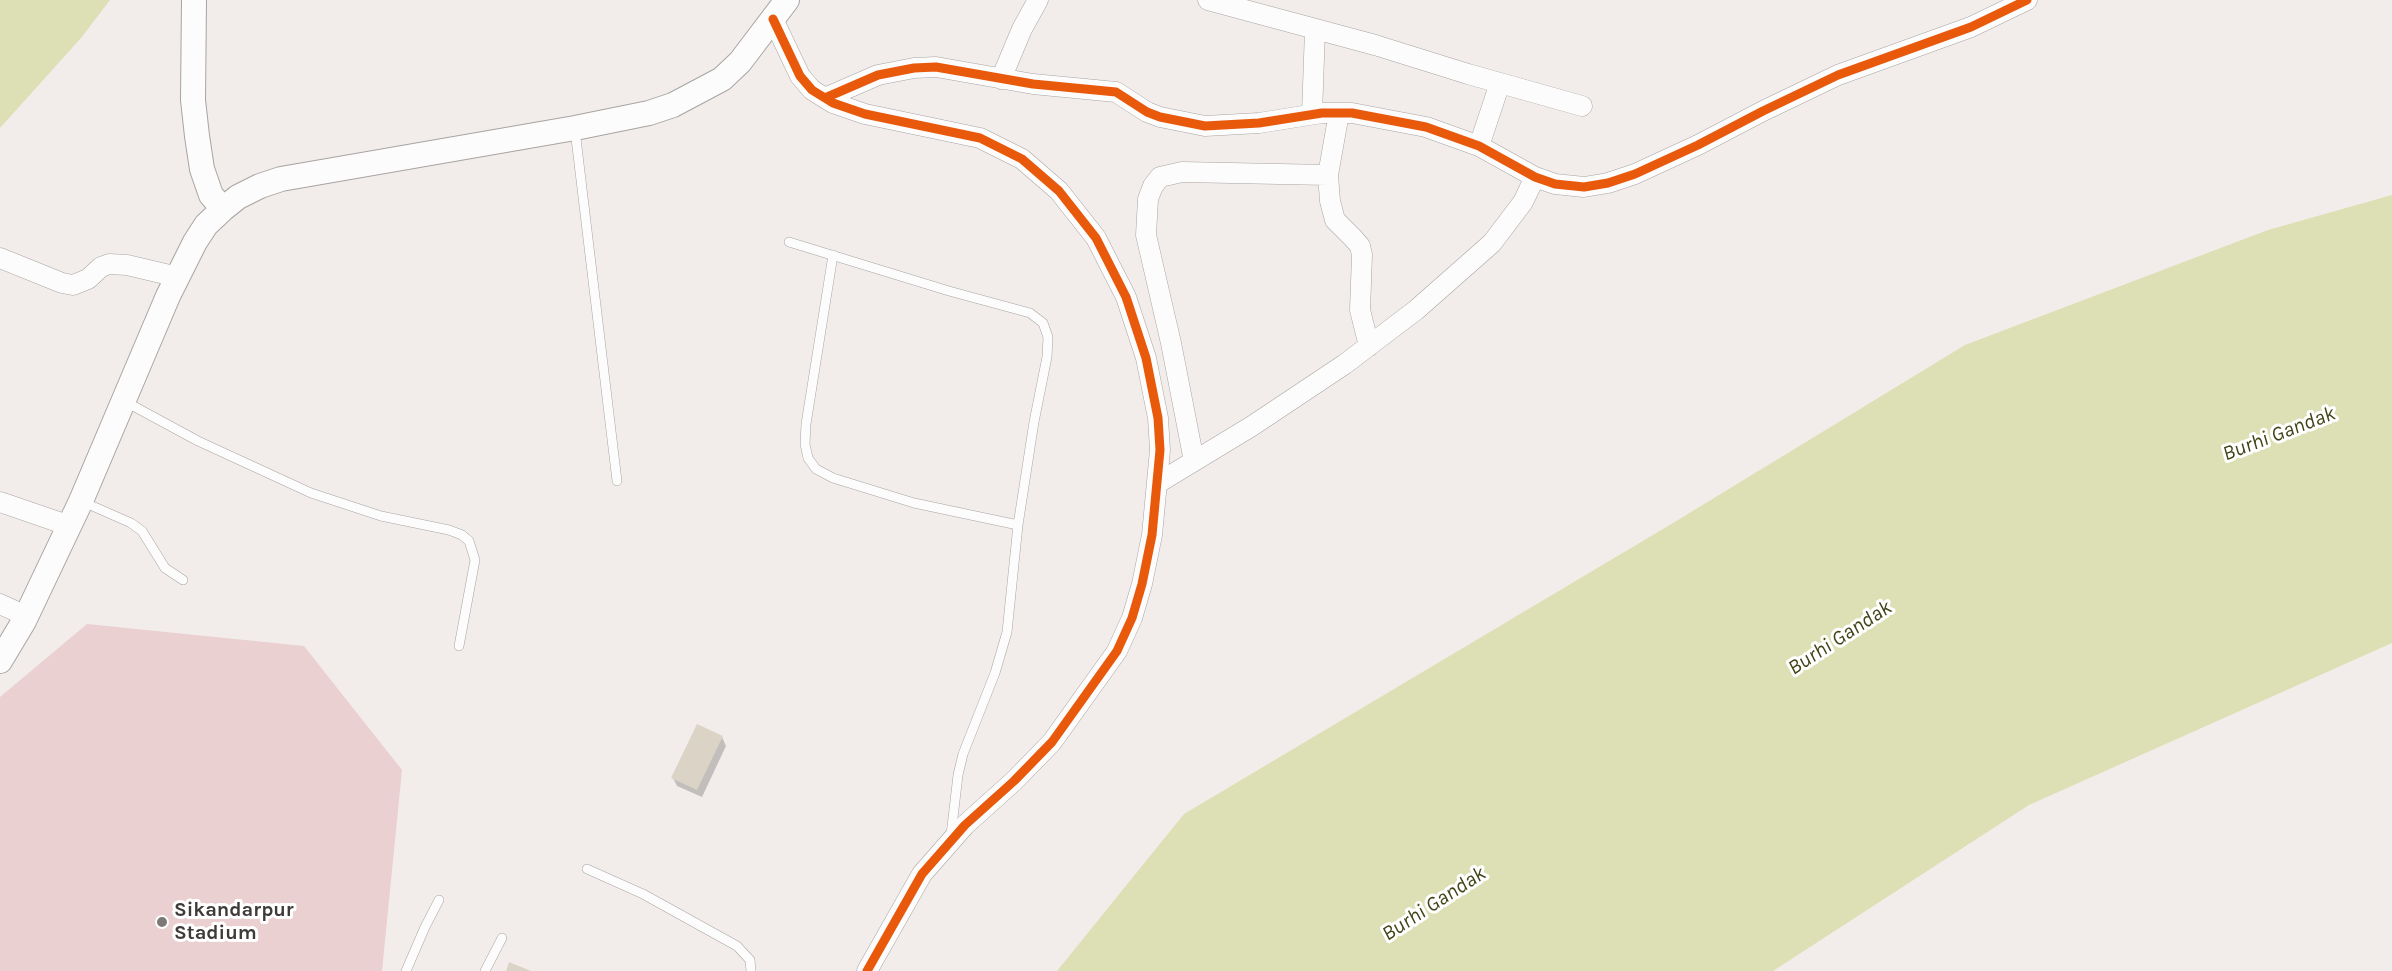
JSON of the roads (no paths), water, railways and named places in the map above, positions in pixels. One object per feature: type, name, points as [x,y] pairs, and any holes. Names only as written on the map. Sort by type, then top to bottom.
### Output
[{"type":"street","points":[[194,0],[193,100],[197,136],[202,169],[211,195],[223,209]]},
{"type":"street","points":[[1001,79],[1022,29],[1038,0]]},
{"type":"street","points":[[1208,0],[1271,9],[1315,30],[1375,45],[1582,106]]},
{"type":"street","points":[[825,98],[878,75],[914,68],[936,67],[1033,84],[1116,92],[1147,112],[1160,117],[1205,126],[1259,123],[1312,114],[1339,113],[1387,118],[1479,146],[1535,177],[1555,184],[1584,187],[1608,183],[1635,174],[1698,146],[1763,111],[1838,75],[1971,27],[2027,0]]},
{"type":"street","points":[[780,9],[800,76],[812,90],[825,98],[865,114],[980,138],[1001,147],[1035,170],[1073,206],[1101,247],[1126,297],[1138,327],[1158,418],[1160,450],[1152,535],[1142,584],[1132,618],[1118,651],[1052,742],[951,840],[922,874],[867,971]]},
{"type":"street","points":[[0,661],[6,637],[26,616],[70,525],[178,277],[206,225],[223,209],[252,190],[281,179],[575,128],[649,113],[673,105],[722,79],[740,62],[780,9]]},
{"type":"street","points":[[1312,114],[1315,30]]},
{"type":"street","points":[[1479,146],[1500,83]]},
{"type":"street","points":[[1339,113],[1328,175],[1330,201],[1335,220],[1360,246],[1362,255],[1360,310],[1369,346]]},
{"type":"street","points":[[1194,461],[1171,343],[1146,235],[1146,216],[1153,186],[1160,177],[1182,172],[1328,175]]},
{"type":"street","points":[[1158,483],[1262,420],[1345,364],[1424,304],[1492,243],[1523,202],[1535,177]]},
{"type":"street","points":[[0,258],[62,283],[73,285],[88,279],[109,264],[127,265],[178,277]]},
{"type":"street","points":[[0,502],[70,525]]},
{"type":"street","points":[[0,604],[26,616]]},
{"type":"lane","points":[[575,128],[617,481]]},
{"type":"lane","points":[[789,242],[1030,313],[1043,323],[1049,345],[1018,525],[1003,652],[963,754],[958,775],[951,840]]},
{"type":"lane","points":[[833,255],[806,424],[805,444],[808,458],[816,469],[833,478],[914,503],[1018,525]]},
{"type":"lane","points":[[124,401],[198,441],[311,493],[381,516],[449,530],[462,535],[469,541],[475,560],[459,646]]},
{"type":"lane","points":[[81,501],[131,523],[142,531],[165,568],[183,580]]},
{"type":"lane","points":[[587,868],[643,894],[737,946],[750,960],[751,971]]},
{"type":"lane","points":[[406,971],[440,900]]},
{"type":"lane","points":[[485,971],[502,938]]},
{"type":"water","points":[[0,0],[110,0],[81,38],[0,128]]},
{"type":"water","name":"Burhi Gandak","points":[[2392,195],[2392,643],[2029,805],[1773,971],[1057,971],[1184,814],[1678,520],[1965,345],[2268,230]]},
{"type":"place","name":"Sikandarpur Stadium","points":[[162,922]]}]
